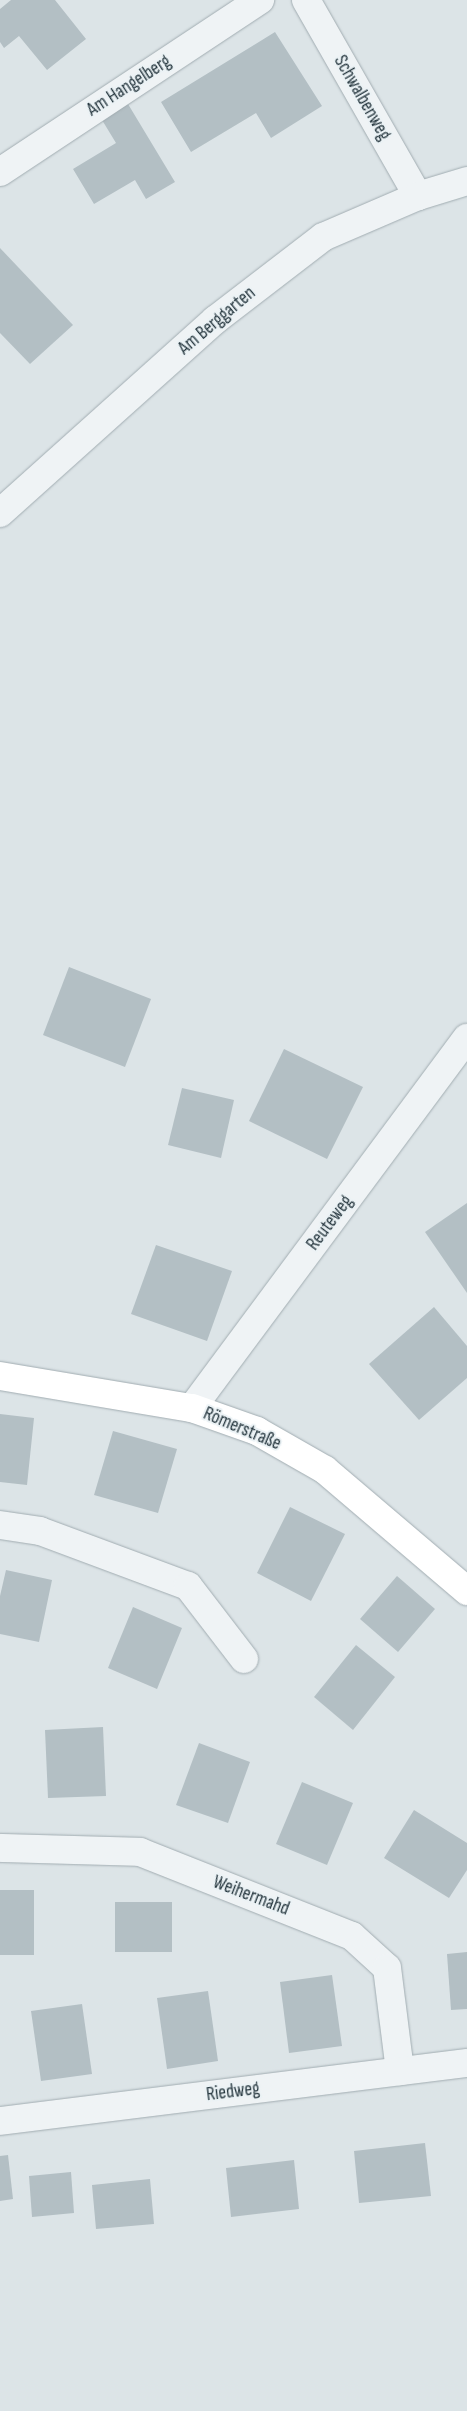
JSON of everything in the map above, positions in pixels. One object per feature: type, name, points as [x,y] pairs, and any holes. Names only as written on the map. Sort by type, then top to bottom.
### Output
[{"type":"main road","name":"Römerstraße","points":[[0,1376],[192,1408],[257,1431],[325,1470],[467,1591]]},
{"type":"street","name":"Am Hangelberg","points":[[0,172],[260,0]]},
{"type":"street","name":"Schwalbenweg","points":[[306,0],[418,196]]},
{"type":"street","name":"Am Berggarten","points":[[0,513],[215,320],[323,237],[418,196],[467,181]]},
{"type":"street","name":"Reuteweg","points":[[192,1408],[467,1038]]},
{"type":"street","points":[[0,1525],[40,1531],[188,1586],[244,1659]]},
{"type":"street","name":"Weihermahd","points":[[0,1848],[140,1852],[352,1936],[387,1968],[400,2071]]},
{"type":"street","name":"Riedweg","points":[[0,2121],[467,2063]]},
{"type":"building","points":[[11,0],[55,0],[86,39],[47,70],[19,36],[4,48],[0,42],[0,9]]},
{"type":"building","points":[[275,32],[322,106],[271,138],[256,113],[191,152],[161,102]]},
{"type":"building","points":[[128,104],[175,182],[146,199],[135,180],[94,204],[73,169],[116,143],[102,120]]},
{"type":"building","points":[[0,248],[73,325],[30,364],[0,333]]},
{"type":"building","points":[[69,967],[151,999],[125,1067],[43,1035]]},
{"type":"building","points":[[284,1049],[363,1087],[327,1159],[249,1121]]},
{"type":"building","points":[[182,1088],[234,1100],[221,1158],[168,1145]]},
{"type":"building","points":[[467,1203],[467,1293],[425,1232]]},
{"type":"building","points":[[156,1245],[232,1271],[207,1341],[131,1314]]},
{"type":"building","points":[[434,1307],[467,1346],[467,1378],[419,1420],[369,1364]]},
{"type":"building","points":[[0,1414],[34,1418],[27,1485],[0,1482]]},
{"type":"building","points":[[113,1431],[177,1449],[158,1513],[94,1495]]},
{"type":"building","points":[[290,1507],[345,1534],[311,1601],[257,1573]]},
{"type":"building","points":[[6,1570],[52,1580],[39,1642],[0,1634],[0,1596]]},
{"type":"building","points":[[397,1576],[435,1609],[398,1652],[360,1619]]},
{"type":"building","points":[[133,1607],[182,1628],[157,1689],[108,1668]]},
{"type":"building","points":[[356,1645],[395,1677],[353,1730],[314,1697]]},
{"type":"building","points":[[103,1727],[106,1796],[48,1798],[45,1730]]},
{"type":"building","points":[[199,1743],[250,1762],[228,1823],[176,1805]]},
{"type":"building","points":[[302,1782],[353,1803],[327,1865],[276,1844]]},
{"type":"building","points":[[414,1810],[467,1843],[467,1870],[449,1898],[384,1858]]},
{"type":"building","points":[[0,1890],[34,1890],[34,1955],[0,1955]]},
{"type":"building","points":[[115,1902],[172,1902],[172,1952],[115,1952]]},
{"type":"building","points":[[467,1952],[467,2009],[451,2010],[447,1954]]},
{"type":"building","points":[[332,1975],[342,2046],[289,2053],[280,1982]]},
{"type":"building","points":[[208,1991],[218,2061],[167,2069],[157,1998]]},
{"type":"building","points":[[82,2004],[92,2074],[41,2081],[31,2011]]},
{"type":"building","points":[[425,2143],[431,2196],[359,2203],[354,2151]]},
{"type":"building","points":[[8,2155],[13,2199],[0,2201],[0,2156]]},
{"type":"building","points":[[294,2160],[299,2209],[231,2217],[226,2168]]},
{"type":"building","points":[[71,2172],[74,2213],[32,2217],[29,2176]]},
{"type":"building","points":[[150,2179],[154,2224],[96,2229],[92,2185]]}]
